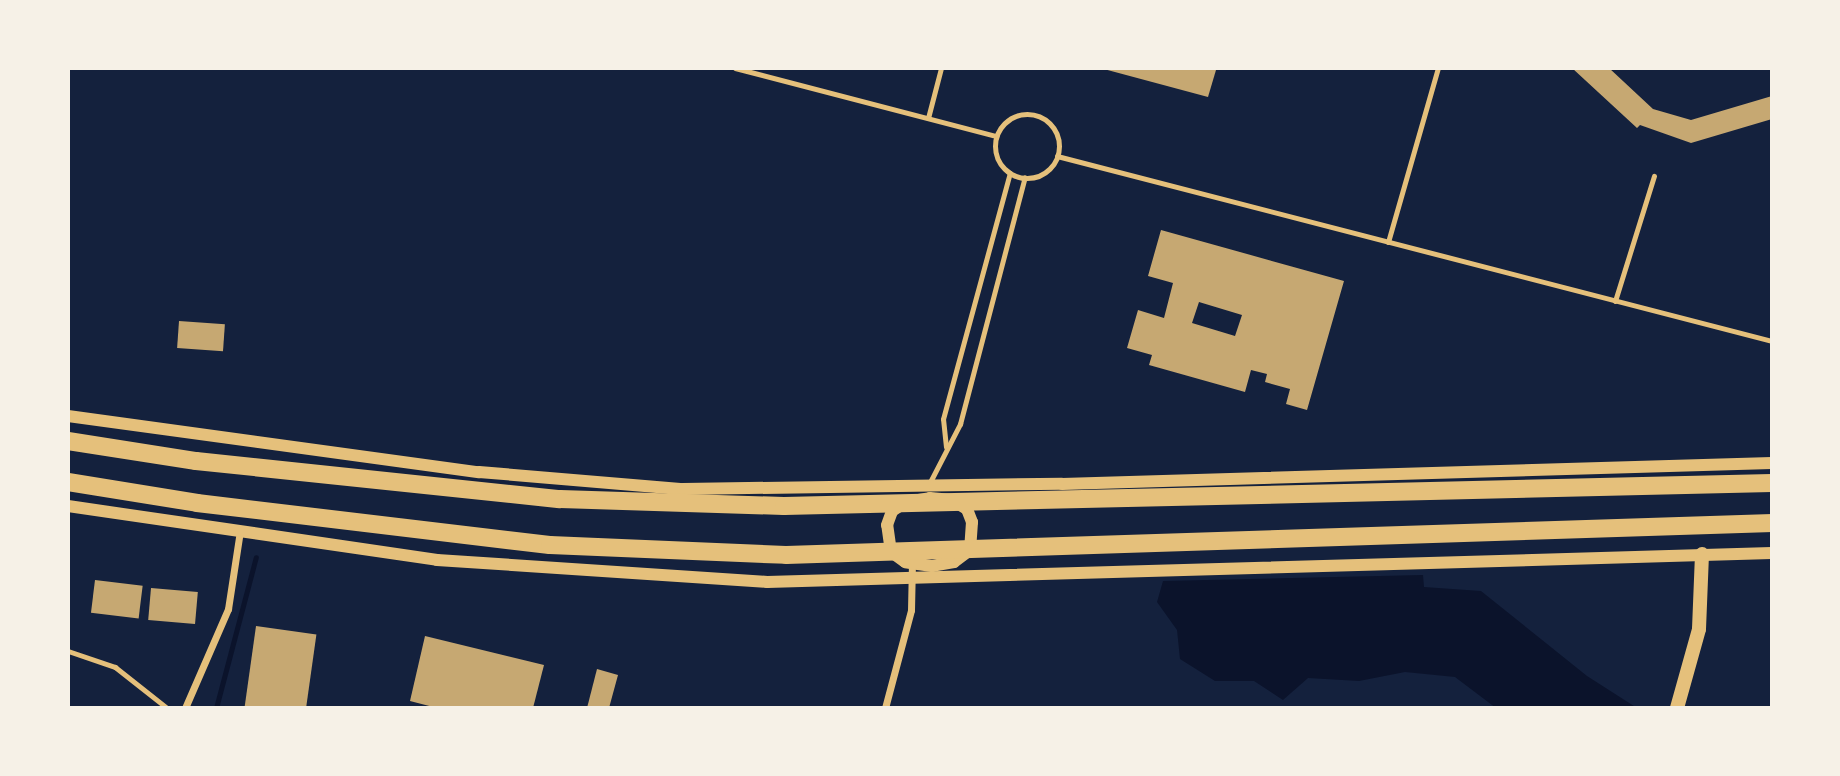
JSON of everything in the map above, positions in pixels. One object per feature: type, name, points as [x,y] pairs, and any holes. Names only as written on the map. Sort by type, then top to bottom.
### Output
[{"type":"highway","points":[[68,440],[196,461],[560,499],[784,506],[1772,483]]},
{"type":"highway","points":[[68,482],[197,503],[550,545],[786,555],[1772,523]]},
{"type":"main road","points":[[1677,708],[1699,629],[1702,554]]},
{"type":"street","points":[[68,416],[479,472],[683,489],[874,486],[929,492],[967,509],[973,537],[970,550],[954,562]]},
{"type":"street","points":[[885,708],[911,610],[913,581],[909,563],[891,552],[887,525],[892,511],[929,492],[978,485],[1772,463]]},
{"type":"street","points":[[952,500],[978,485]]},
{"type":"street","points":[[874,486],[906,502]]},
{"type":"street","points":[[68,506],[436,561],[622,576],[913,581],[1772,553]]},
{"type":"street","points":[[185,708],[228,609],[240,531]]},
{"type":"street","points":[[879,581],[909,563],[954,562],[984,577]]},
{"type":"lane","points":[[735,68],[996,136]]},
{"type":"lane","points":[[928,118],[941,68]]},
{"type":"lane","points":[[1388,242],[1438,68]]},
{"type":"lane","points":[[1032,114],[1056,132],[1057,156],[1046,171],[1025,177],[1010,173],[997,156],[996,136],[1011,118],[1032,114]]},
{"type":"lane","points":[[1057,156],[1772,341]]},
{"type":"lane","points":[[946,447],[943,419],[1010,173]]},
{"type":"lane","points":[[1615,301],[1654,176]]},
{"type":"lane","points":[[929,492],[946,447],[960,424],[1025,177]]},
{"type":"lane","points":[[68,651],[115,667],[167,708]]},
{"type":"water","points":[[1423,575],[1424,587],[1481,591],[1587,676],[1637,708],[1496,708],[1455,677],[1405,672],[1359,681],[1308,678],[1283,700],[1254,681],[1215,681],[1180,659],[1177,630],[1157,602],[1163,581]]},
{"type":"building","points":[[1100,68],[1210,68],[1216,70],[1208,97]]},
{"type":"building","points":[[1572,68],[1609,68],[1653,109],[1691,120],[1772,96],[1772,119],[1691,143],[1640,125],[1637,128]]},
{"type":"building","points":[[1161,230],[1344,281],[1307,410],[1286,404],[1290,389],[1265,382],[1267,374],[1251,370],[1245,392],[1149,365],[1152,355],[1127,348],[1138,310],[1164,318],[1173,283],[1148,276]],"holes":[[[1199,302],[1242,315],[1235,336],[1192,323]]]},
{"type":"building","points":[[179,321],[225,324],[223,351],[177,348]]},
{"type":"building","points":[[95,580],[143,586],[139,619],[91,613]]},
{"type":"building","points":[[151,588],[198,592],[195,624],[148,620]]},
{"type":"building","points":[[256,626],[316,634],[306,708],[244,708]]},
{"type":"building","points":[[425,636],[544,665],[533,708],[437,708],[410,701]]},
{"type":"building","points":[[597,669],[618,675],[609,708],[587,708]]},
{"type":"waterway","points":[[216,708],[256,557]]}]
